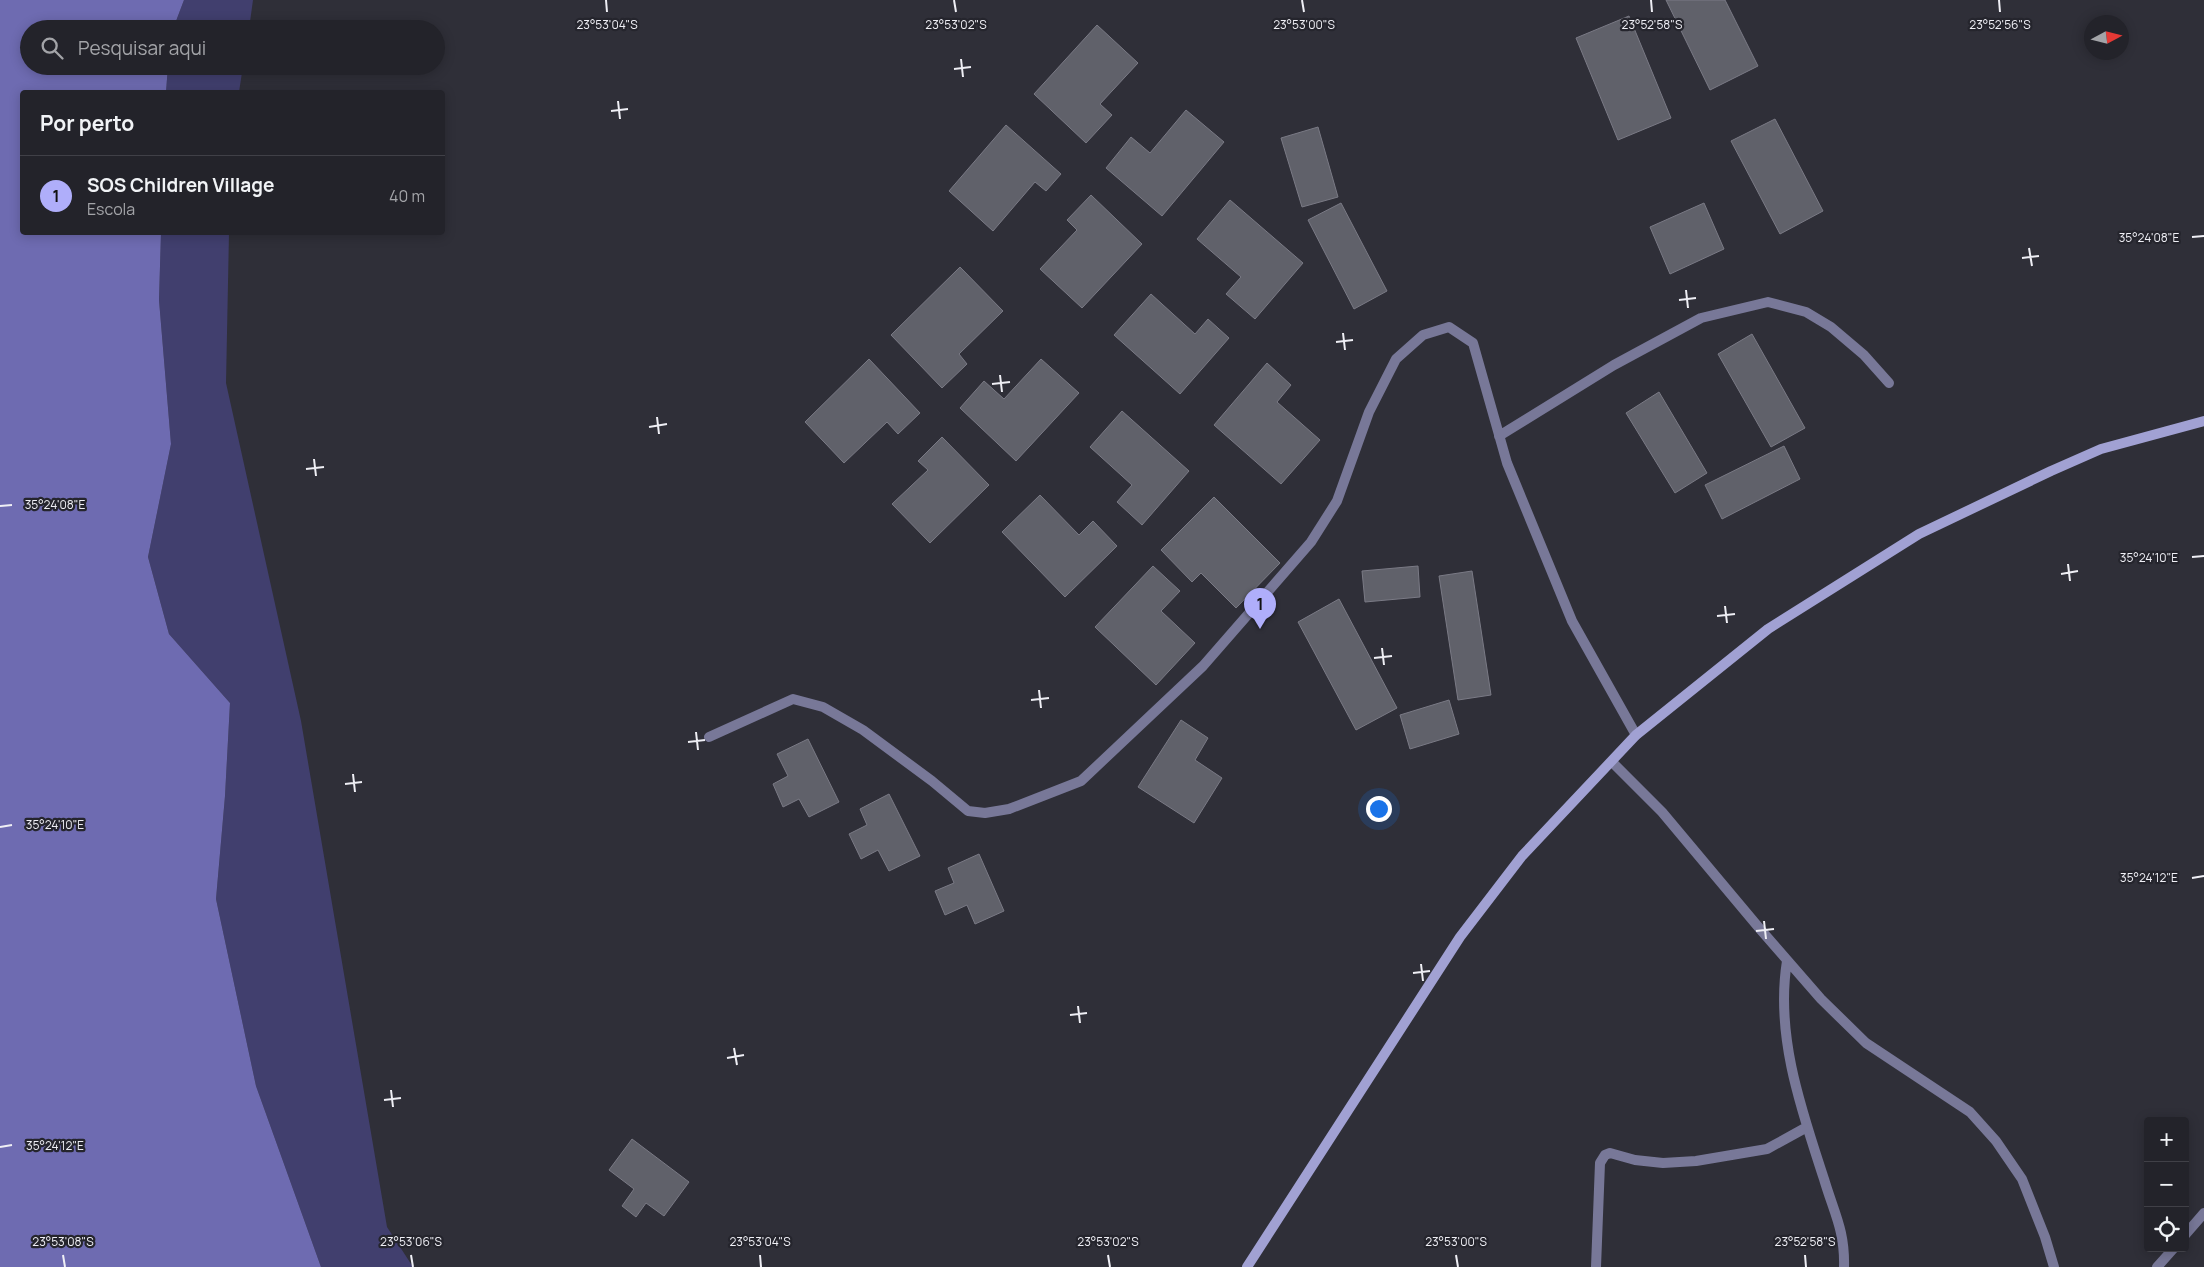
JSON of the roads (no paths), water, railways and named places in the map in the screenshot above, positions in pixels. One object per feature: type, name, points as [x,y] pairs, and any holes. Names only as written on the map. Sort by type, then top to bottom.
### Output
[{"type":"main road","points":[[1247,1267],[1460,937],[1522,856],[1636,735],[1768,629],[1919,534],[2051,470],[2101,450],[2204,421]]},
{"type":"street","points":[[1499,436],[1614,365],[1701,318],[1768,302],[1806,312],[1831,328],[1864,355],[1889,383]]},
{"type":"street","points":[[709,737],[793,699],[823,707],[863,730],[968,810],[986,813],[1018,806],[1081,781],[1202,666],[1311,542],[1336,501],[1369,412],[1396,359],[1423,336],[1449,327],[1473,343],[1508,464],[1572,621],[1636,735]]},
{"type":"street","points":[[1612,762],[1662,812],[1787,961],[1866,1043],[1970,1112],[1996,1141],[2022,1179],[2045,1237],[2054,1267]]},
{"type":"street","points":[[1787,961],[1784,1000],[1788,1044],[1796,1090],[1842,1231],[1844,1267]]},
{"type":"street","points":[[1596,1267],[1600,1163],[1605,1155],[1610,1153],[1635,1160],[1663,1163],[1696,1161],[1767,1149],[1807,1127]]},
{"type":"street","points":[[2189,1230],[2204,1213]]},
{"type":"street","points":[[2157,1267],[2170,1252]]},
{"type":"place","name":"SOS Children Village","points":[[1260,629]]}]
